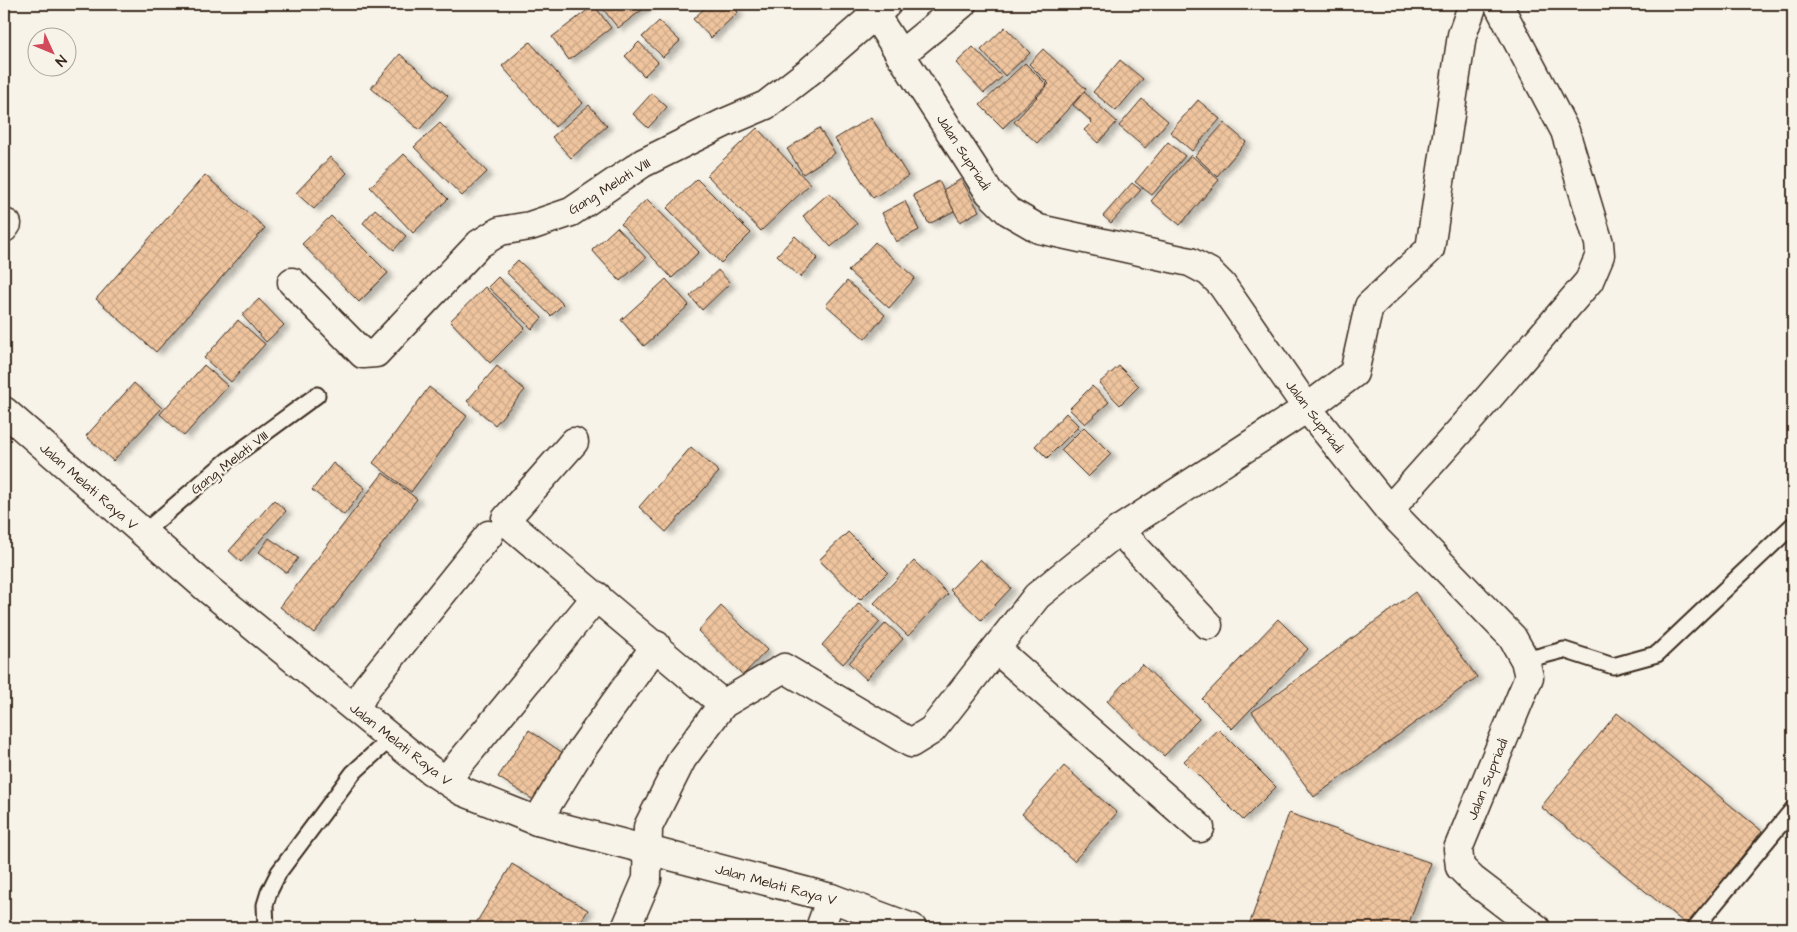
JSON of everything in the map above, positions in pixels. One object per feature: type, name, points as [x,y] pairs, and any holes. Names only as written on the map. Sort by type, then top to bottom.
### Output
[{"type":"street","points":[[900,55],[962,4]]},
{"type":"street","points":[[626,928],[648,879],[648,827],[682,759],[723,704],[784,668],[911,744],[932,730],[1038,596],[1119,530],[1307,408],[1354,373],[1370,306],[1430,249],[1462,35],[1472,4]]},
{"type":"street","points":[[1389,510],[1473,416],[1588,281],[1600,255],[1600,243],[1565,132],[1498,4]]},
{"type":"street","name":"Jalan Supriadi","points":[[876,7],[900,55],[989,192],[1008,210],[1039,228],[1190,262],[1209,272],[1222,285],[1307,408],[1389,510],[1512,637],[1524,660],[1529,677],[1458,849],[1460,867],[1472,879],[1536,928]]},
{"type":"street","name":"Gang Melati VIII","points":[[292,282],[363,354],[376,353],[478,244],[500,231],[530,226],[571,212],[643,163],[724,123],[766,105],[810,71],[876,7]]},
{"type":"street","name":"Jalan Melati Raya V","points":[[4,411],[209,590],[462,792],[537,821],[831,898],[912,928]]},
{"type":"street","points":[[574,442],[506,519],[723,704]]},
{"type":"street","points":[[1119,530],[1208,625]]},
{"type":"street","points":[[356,708],[367,687],[490,535]]},
{"type":"street","points":[[446,780],[598,596]]},
{"type":"street","points":[[537,821],[577,756],[656,645]]},
{"type":"street","points":[[996,649],[1200,828]]},
{"type":"street","points":[[820,928],[831,898]]},
{"type":"lane","name":"Gang Melati VIII","points":[[143,533],[228,460],[317,395]]},
{"type":"lane","points":[[1524,660],[1564,650],[1613,666],[1657,654],[1793,525]]},
{"type":"lane","points":[[266,928],[265,905],[279,872],[353,773],[392,737]]},
{"type":"lane","points":[[1695,928],[1793,809]]},
{"type":"building","points":[[599,4],[650,4],[618,28]]},
{"type":"building","points":[[709,4],[730,4],[738,12],[711,38],[693,19]]},
{"type":"building","points":[[594,5],[611,28],[569,60],[552,37]]},
{"type":"building","points":[[659,21],[680,41],[663,57],[642,37]]},
{"type":"building","points":[[1005,27],[1030,53],[1005,76],[981,50]]},
{"type":"building","points":[[530,42],[583,103],[555,127],[502,66]]},
{"type":"building","points":[[639,42],[658,62],[644,76],[625,56]]},
{"type":"building","points":[[973,47],[1002,77],[984,93],[956,63]]},
{"type":"building","points":[[1043,49],[1086,89],[1037,143],[1014,122],[1049,84],[1029,64]]},
{"type":"building","points":[[400,54],[448,96],[419,130],[371,88]]},
{"type":"building","points":[[1120,60],[1143,79],[1116,111],[1093,92]]},
{"type":"building","points":[[1025,63],[1047,85],[1003,128],[980,105]]},
{"type":"building","points":[[1084,92],[1117,122],[1098,143],[1084,130],[1092,122],[1073,105]]},
{"type":"building","points":[[652,93],[667,107],[648,128],[633,114]]},
{"type":"building","points":[[1142,99],[1168,121],[1145,148],[1119,126]]},
{"type":"building","points":[[1198,100],[1220,119],[1192,151],[1170,132]]},
{"type":"building","points":[[589,105],[607,126],[571,158],[552,137]]},
{"type":"building","points":[[871,117],[908,176],[873,198],[835,139]]},
{"type":"building","points":[[440,123],[487,172],[462,196],[414,147]]},
{"type":"building","points":[[1224,123],[1246,142],[1217,176],[1195,156]]},
{"type":"building","points":[[757,128],[810,184],[761,231],[707,175]]},
{"type":"building","points":[[819,128],[835,153],[803,174],[787,149]]},
{"type":"building","points":[[1168,142],[1185,156],[1152,195],[1135,182]]},
{"type":"building","points":[[404,154],[448,199],[413,233],[370,187]]},
{"type":"building","points":[[1191,155],[1219,180],[1180,225],[1151,201]]},
{"type":"building","points":[[330,157],[347,173],[314,209],[296,193]]},
{"type":"building","points":[[205,175],[265,228],[156,352],[96,299]]},
{"type":"building","points":[[697,179],[751,233],[721,263],[667,208]]},
{"type":"building","points":[[961,179],[979,211],[960,222],[943,190]]},
{"type":"building","points":[[939,181],[954,211],[929,224],[913,195]]},
{"type":"building","points":[[1132,183],[1141,190],[1111,223],[1103,216]]},
{"type":"building","points":[[829,193],[857,224],[831,247],[803,216]]},
{"type":"building","points":[[647,199],[699,252],[672,278],[621,224]]},
{"type":"building","points":[[905,201],[919,230],[896,242],[882,213]]},
{"type":"building","points":[[375,209],[406,236],[394,250],[363,223]]},
{"type":"building","points":[[331,216],[388,273],[359,302],[302,244]]},
{"type":"building","points":[[617,227],[646,258],[620,281],[592,250]]},
{"type":"building","points":[[795,236],[818,258],[800,277],[777,255]]},
{"type":"building","points":[[875,242],[915,278],[889,308],[848,271]]},
{"type":"building","points":[[518,260],[563,304],[551,316],[506,272]]},
{"type":"building","points":[[718,270],[730,283],[702,310],[690,296]]},
{"type":"building","points":[[498,277],[542,318],[532,329],[488,287]]},
{"type":"building","points":[[666,279],[689,305],[644,346],[621,320]]},
{"type":"building","points":[[847,281],[885,315],[865,339],[826,305]]},
{"type":"building","points":[[485,287],[525,328],[490,363],[450,321]]},
{"type":"building","points":[[259,299],[284,325],[266,342],[242,315]]},
{"type":"building","points":[[238,320],[265,344],[231,382],[204,358]]},
{"type":"building","points":[[204,365],[228,386],[184,436],[160,414]]},
{"type":"building","points":[[497,366],[525,390],[495,425],[467,401]]},
{"type":"building","points":[[1119,366],[1139,386],[1120,405],[1099,383]]},
{"type":"building","points":[[134,383],[162,408],[113,461],[86,436]]},
{"type":"building","points":[[1092,386],[1109,402],[1085,424],[1069,409]]},
{"type":"building","points":[[429,387],[467,416],[411,492],[373,463]]},
{"type":"building","points":[[1066,413],[1079,426],[1047,458],[1035,446]]},
{"type":"building","points":[[1084,427],[1111,454],[1088,477],[1061,450]]},
{"type":"building","points":[[691,447],[719,472],[666,532],[639,507]]},
{"type":"building","points":[[333,463],[365,488],[344,515],[312,490]]},
{"type":"building","points":[[383,473],[417,499],[314,633],[280,607]]},
{"type":"building","points":[[274,500],[286,511],[241,562],[229,551]]},
{"type":"building","points":[[848,532],[888,572],[860,600],[819,560]]},
{"type":"building","points":[[269,538],[298,558],[287,573],[259,552]]},
{"type":"building","points":[[980,559],[1011,588],[981,620],[950,590]]},
{"type":"building","points":[[914,561],[948,594],[908,636],[874,603]]},
{"type":"building","points":[[1415,592],[1477,677],[1314,797],[1252,712]]},
{"type":"building","points":[[859,603],[880,622],[843,664],[822,645]]},
{"type":"building","points":[[721,606],[767,650],[743,675],[698,631]]},
{"type":"building","points":[[1278,619],[1308,649],[1232,729],[1202,699]]},
{"type":"building","points":[[886,623],[903,639],[866,679],[849,663]]},
{"type":"building","points":[[1142,664],[1199,719],[1164,756],[1107,701]]},
{"type":"building","points":[[1617,713],[1762,831],[1687,925],[1541,807]]},
{"type":"building","points":[[1218,729],[1276,787],[1243,820],[1184,761]]},
{"type":"building","points":[[529,730],[566,755],[535,801],[498,777]]},
{"type":"building","points":[[1064,766],[1117,813],[1074,861],[1022,814]]},
{"type":"building","points":[[1289,813],[1431,863],[1407,928],[1248,928]]},
{"type":"building","points":[[512,864],[588,910],[577,928],[473,928]]}]
